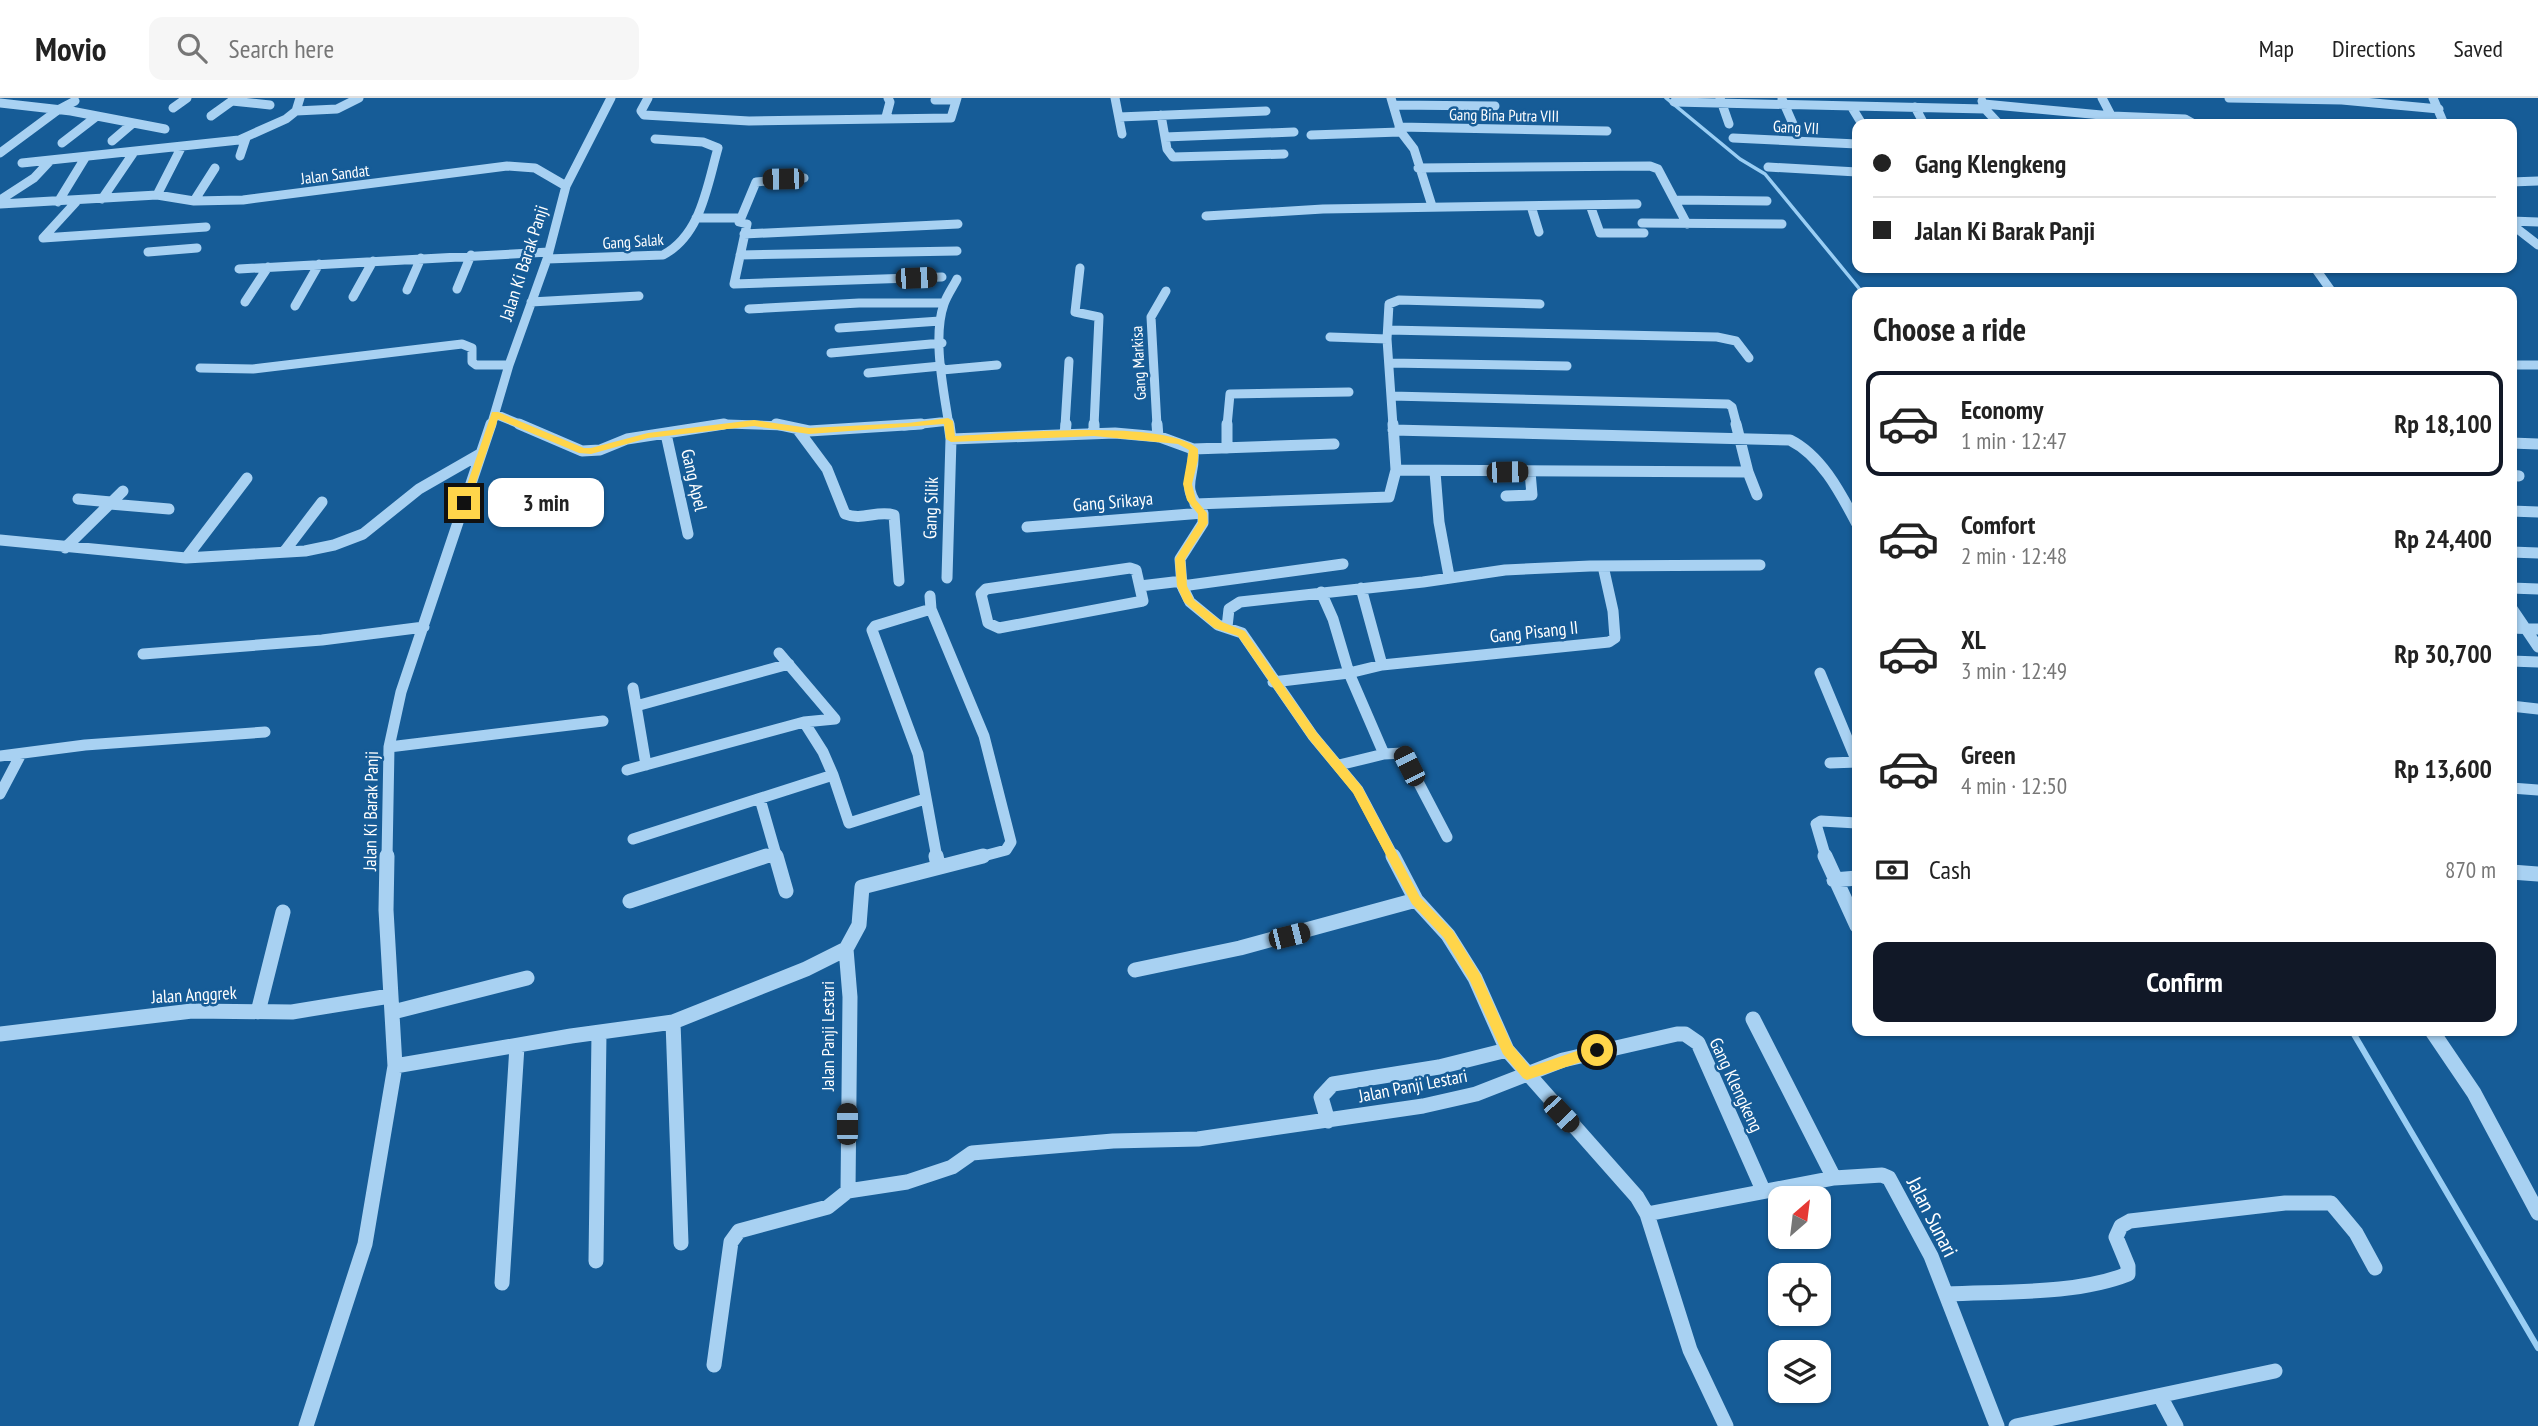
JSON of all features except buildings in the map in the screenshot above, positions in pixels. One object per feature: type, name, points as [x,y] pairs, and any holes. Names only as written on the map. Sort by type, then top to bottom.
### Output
[{"type":"street","points":[[173,108],[187,98]]},
{"type":"street","points":[[22,163],[246,138],[286,119],[296,111],[300,98]]},
{"type":"street","points":[[296,111],[335,111],[347,107],[359,98]]},
{"type":"street","name":"Jalan Ki Barak Panji","points":[[306,1426],[365,1244],[396,1066],[386,910],[389,747],[401,692],[548,255],[566,186],[611,98]]},
{"type":"street","points":[[638,98],[648,98],[641,111],[644,115],[749,121],[951,117],[956,99],[935,100]]},
{"type":"street","points":[[886,117],[890,103],[888,98]]},
{"type":"street","points":[[1115,98],[1122,134]]},
{"type":"street","points":[[2102,98],[2114,119]]},
{"type":"street","points":[[2229,98],[2342,100],[2440,109]]},
{"type":"street","points":[[2433,98],[2443,119]]},
{"type":"street","points":[[211,116],[234,100],[270,105]]},
{"type":"street","points":[[1720,100],[1729,124]]},
{"type":"street","points":[[1674,102],[1783,101],[1915,107],[1983,104],[2152,119]]},
{"type":"street","points":[[1783,101],[1793,124]]},
{"type":"street","points":[[0,153],[58,110],[75,102]]},
{"type":"street","points":[[1432,206],[1414,149],[1404,142],[1392,102],[1495,106]]},
{"type":"street","points":[[0,103],[97,116],[165,129]]},
{"type":"street","points":[[1983,104],[1995,119]]},
{"type":"street","points":[[1851,106],[1859,119]]},
{"type":"street","points":[[1915,107],[1921,119]]},
{"type":"street","points":[[2180,108],[2190,119]]},
{"type":"street","points":[[1119,117],[1266,111]]},
{"type":"street","points":[[62,143],[97,116]]},
{"type":"street","points":[[1161,116],[1171,156],[1177,158],[1284,154]]},
{"type":"street","points":[[112,141],[133,123]]},
{"type":"street","name":"Gang Bina Putra VIII","points":[[1311,135],[1400,130],[1607,131]]},
{"type":"street","points":[[1165,137],[1294,131]]},
{"type":"street","points":[[240,156],[246,138]]},
{"type":"street","name":"Gang VII","points":[[1733,138],[1852,144]]},
{"type":"street","points":[[655,139],[703,142],[718,148],[696,218],[739,218],[744,216],[756,182],[804,178]]},
{"type":"street","points":[[157,195],[182,146]]},
{"type":"street","points":[[102,199],[134,152]]},
{"type":"street","points":[[58,202],[85,158]]},
{"type":"street","points":[[0,202],[34,178],[49,162]]},
{"type":"street","name":"Jalan Sandat","points":[[0,202],[76,202],[157,195],[194,201],[243,200],[507,166],[535,168],[566,186]]},
{"type":"street","points":[[1418,167],[1650,166],[1658,169],[1686,224]]},
{"type":"street","points":[[1768,167],[1852,172]]},
{"type":"street","points":[[194,201],[215,168]]},
{"type":"street","points":[[2517,182],[2538,181]]},
{"type":"street","points":[[1676,201],[1767,201]]},
{"type":"street","points":[[76,202],[43,238],[206,227]]},
{"type":"street","points":[[1206,216],[1432,206],[1637,204]]},
{"type":"street","points":[[1590,205],[1600,233],[1686,224],[1782,224]]},
{"type":"street","points":[[1531,206],[1539,232]]},
{"type":"street","name":"Gang Salak","points":[[548,255],[663,255],[678,248],[696,218]]},
{"type":"street","points":[[739,218],[739,222],[747,224],[734,284],[942,277]]},
{"type":"street","points":[[2517,223],[2538,222]]},
{"type":"street","points":[[744,234],[958,224]]},
{"type":"street","points":[[2517,228],[2538,245]]},
{"type":"street","points":[[162,229],[148,252],[197,248]]},
{"type":"street","points":[[740,255],[957,251]]},
{"type":"street","points":[[457,289],[471,255]]},
{"type":"street","points":[[239,269],[471,255],[548,255]]},
{"type":"street","points":[[407,290],[421,258]]},
{"type":"street","points":[[353,297],[373,261]]},
{"type":"street","points":[[295,306],[319,264]]},
{"type":"street","points":[[245,302],[268,267]]},
{"type":"street","points":[[1080,268],[1075,312],[1099,317],[1094,433]]},
{"type":"street","name":"Gang Silik","points":[[947,578],[951,439],[941,368],[940,321],[944,303],[957,279]]},
{"type":"street","name":"Gang Markisa","points":[[1158,437],[1151,317],[1166,291]]},
{"type":"street","points":[[531,302],[639,296]]},
{"type":"street","points":[[1199,509],[1383,498],[1391,493],[1391,483],[1396,471],[1387,335],[1389,304],[1399,300],[1540,304]]},
{"type":"street","points":[[748,309],[848,303],[944,303]]},
{"type":"street","points":[[839,328],[940,321]]},
{"type":"street","points":[[1330,337],[1717,337],[1736,341],[1749,358]]},
{"type":"street","points":[[831,353],[942,343]]},
{"type":"street","points":[[200,368],[253,369],[462,344],[472,348],[472,362],[476,365],[509,365]]},
{"type":"street","points":[[1065,434],[1069,361]]},
{"type":"street","points":[[1389,363],[1567,366]]},
{"type":"street","points":[[867,373],[997,365]]},
{"type":"street","points":[[2517,365],[2538,365]]},
{"type":"street","points":[[1227,448],[1230,394],[1349,392]]},
{"type":"street","points":[[1391,396],[1721,403],[1732,407],[1748,472],[1757,495]]},
{"type":"street","points":[[495,414],[582,451],[600,450],[626,439],[754,423],[798,430],[853,430],[948,421]]},
{"type":"street","points":[[798,430],[826,465],[840,491],[845,514],[857,519],[886,512],[894,515],[899,581]]},
{"type":"street","points":[[1394,430],[1790,440],[1800,443],[1836,487],[1852,515]]},
{"type":"street","points":[[951,439],[1094,433],[1158,437],[1181,441],[1193,449],[1334,444]]},
{"type":"street","name":"Gang Apel","points":[[666,434],[688,534]]},
{"type":"street","points":[[2517,443],[2538,444]]},
{"type":"street","points":[[1193,449],[1194,460],[1188,484],[1203,523],[1180,559],[1182,584],[1189,602],[1222,626],[1242,633],[1273,682],[1357,790],[1416,900],[1448,935],[1475,978],[1507,1049],[1624,1181],[1647,1214],[1696,1364],[1713,1405],[1726,1426]]},
{"type":"street","points":[[0,540],[186,558],[284,552],[349,541],[380,523],[419,489],[480,454]]},
{"type":"street","points":[[1396,471],[1748,472]]},
{"type":"street","points":[[1435,472],[1439,522],[1449,576]]},
{"type":"street","points":[[1506,496],[1532,495],[1530,472]]},
{"type":"street","points":[[186,558],[247,478]]},
{"type":"street","points":[[65,548],[123,491]]},
{"type":"street","points":[[78,499],[169,509]]},
{"type":"street","points":[[284,552],[322,502]]},
{"type":"street","name":"Gang Srikaya","points":[[1027,527],[1199,509]]},
{"type":"street","points":[[2517,510],[2538,512]]},
{"type":"street","points":[[2517,552],[2538,553]]},
{"type":"street","points":[[1140,586],[1182,584],[1343,564]]},
{"type":"street","points":[[1222,626],[1229,609],[1240,602],[1449,576],[1560,566],[1760,565]]},
{"type":"street","name":"Gang Pisang II","points":[[1382,665],[1613,640],[1616,635],[1615,624],[1603,566]]},
{"type":"street","points":[[1130,568],[1136,570],[1140,586],[1143,601],[1136,604],[999,628],[988,623],[981,594],[986,589],[1130,568]]},
{"type":"street","points":[[1273,682],[1349,673],[1382,665],[1361,588]]},
{"type":"street","points":[[2517,588],[2538,589]]},
{"type":"street","points":[[1321,592],[1333,619],[1349,673],[1384,754]]},
{"type":"street","points":[[846,949],[859,925],[862,887],[1006,850],[1012,842],[984,736],[931,603],[875,626],[872,631],[918,754],[938,866]]},
{"type":"street","points":[[2517,616],[2538,647]]},
{"type":"street","points":[[143,654],[322,640],[424,627]]},
{"type":"street","points":[[2517,628],[2538,629]]},
{"type":"street","points":[[627,770],[804,722],[835,719],[779,653]]},
{"type":"street","points":[[2517,661],[2538,662]]},
{"type":"street","points":[[636,706],[789,664]]},
{"type":"street","points":[[1820,673],[1852,750]]},
{"type":"street","points":[[633,688],[646,765]]},
{"type":"street","points":[[2517,707],[2538,709]]},
{"type":"street","points":[[389,747],[603,721]]},
{"type":"street","points":[[804,722],[823,752],[849,823],[925,799]]},
{"type":"street","points":[[0,756],[85,745],[265,732]]},
{"type":"street","points":[[1339,765],[1384,754],[1403,753],[1447,837]]},
{"type":"street","points":[[0,794],[21,754]]},
{"type":"street","points":[[1830,763],[1852,762]]},
{"type":"street","points":[[633,839],[833,775]]},
{"type":"street","points":[[2517,788],[2538,790]]},
{"type":"street","points":[[761,799],[786,891]]},
{"type":"street","points":[[1852,823],[1821,821],[1816,824],[1817,839],[1852,916]]},
{"type":"street","points":[[630,901],[775,853]]},
{"type":"street","points":[[2517,872],[2538,874]]},
{"type":"street","points":[[1834,880],[1852,878]]},
{"type":"street","points":[[1135,970],[1240,948],[1416,900]]},
{"type":"street","points":[[258,1012],[283,912]]},
{"type":"street","name":"Jalan Panji Lestari","points":[[396,1066],[673,1021],[806,969],[846,949],[850,997],[848,1191],[907,1182],[952,1167],[972,1153],[1113,1141],[1198,1139],[1328,1121],[1454,1100],[1527,1073]]},
{"type":"street","points":[[393,1012],[527,978]]},
{"type":"street","name":"Jalan Anggrek","points":[[0,1034],[192,1011],[292,1012],[390,996]]},
{"type":"street","points":[[1753,1019],[1784,1085],[1834,1178]]},
{"type":"street","points":[[673,1021],[681,1243]]},
{"type":"street","points":[[596,1261],[598,1033]]},
{"type":"street","name":"Gang Klengkeng","points":[[1527,1073],[1597,1050],[1685,1034],[1698,1043],[1763,1190]]},
{"type":"street","points":[[2435,1036],[2474,1093],[2534,1194],[2538,1213]]},
{"type":"street","points":[[502,1283],[517,1046]]},
{"type":"street","points":[[1328,1121],[1321,1097],[1333,1084],[1439,1067],[1507,1049]]},
{"type":"street","name":"Jalan Sunari","points":[[1647,1214],[1834,1178],[1882,1175],[1889,1178],[1926,1245],[1997,1426]]},
{"type":"street","points":[[714,1365],[723,1285],[732,1241],[740,1231],[828,1207],[848,1191]]},
{"type":"street","points":[[1945,1294],[2092,1283],[2122,1278],[2128,1274],[2129,1267],[2116,1237],[2120,1224],[2141,1219],[2285,1203],[2331,1203],[2356,1233],[2375,1268]]},
{"type":"street","points":[[2016,1426],[2275,1371]]},
{"type":"street","points":[[2160,1396],[2176,1426]]},
{"type":"waterway","points":[[1666,98],[1740,159],[1765,174],[1858,287]]},
{"type":"waterway","points":[[2355,1036],[2538,1348]]},
{"type":"route","points":[[464,503],[495,414],[582,451],[600,450],[626,439],[648,435],[754,423],[809,431],[853,430],[948,421],[951,439],[1094,433],[1181,441],[1193,449],[1194,460],[1188,484],[1192,500],[1203,513],[1203,523],[1180,559],[1182,586],[1189,602],[1218,625],[1242,633],[1273,682],[1357,790],[1416,900],[1448,935],[1475,978],[1507,1049],[1527,1073],[1597,1050]]}]
